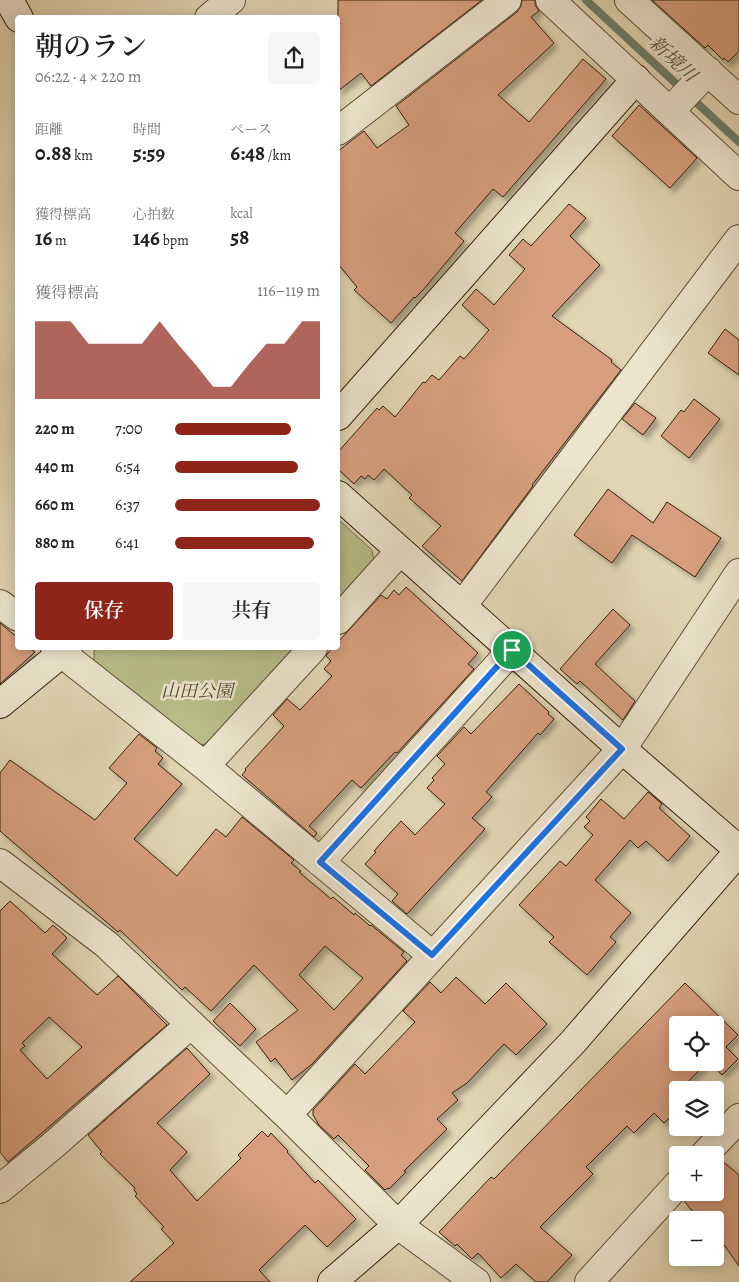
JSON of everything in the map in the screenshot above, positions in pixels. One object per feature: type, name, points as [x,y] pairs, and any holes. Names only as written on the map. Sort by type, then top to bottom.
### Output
[{"type":"street","points":[[9,0],[17,15]]},
{"type":"street","points":[[213,15],[231,0]]},
{"type":"street","points":[[340,129],[507,0]]},
{"type":"street","points":[[550,0],[636,79],[676,104],[739,176]]},
{"type":"street","points":[[629,0],[739,100]]},
{"type":"street","points":[[676,104],[708,71]]},
{"type":"street","points":[[340,414],[636,79]]},
{"type":"street","points":[[462,606],[739,240]]},
{"type":"street","points":[[332,1282],[398,1225],[573,1042],[739,850],[622,749],[340,497]]},
{"type":"street","points":[[340,618],[400,550]]},
{"type":"street","points":[[287,1115],[622,749],[739,573]]},
{"type":"street","points":[[0,604],[15,616]]},
{"type":"street","points":[[0,704],[61,650]]},
{"type":"street","points":[[63,650],[432,955]]},
{"type":"street","points":[[205,766],[310,650]]},
{"type":"street","points":[[320,862],[512,650]]},
{"type":"street","points":[[0,863],[106,944],[287,1115],[398,1225],[476,1282]]},
{"type":"street","points":[[0,1189],[51,1147],[191,1024]]},
{"type":"street","points":[[716,1146],[734,1133]]},
{"type":"street","points":[[589,1282],[669,1194]]},
{"type":"green space","points":[[340,521],[372,550],[374,561],[340,599]]},
{"type":"green space","name":"山田公園","points":[[294,650],[209,744],[196,745],[94,663],[94,651]]},
{"type":"building","points":[[338,0],[482,0],[371,86],[361,73],[340,89],[340,15],[338,15]]},
{"type":"building","points":[[522,0],[535,0],[535,5],[539,11],[531,17],[554,43],[498,95],[529,122],[583,59],[606,79],[503,197],[493,189],[455,233],[464,241],[423,290],[414,297],[391,323],[354,290],[357,287],[340,266],[340,149],[364,131],[377,148],[409,125],[396,106],[517,12]]},
{"type":"building","points":[[652,0],[739,0],[739,51],[728,62],[724,58],[723,60],[708,45],[705,48]]},
{"type":"building","points":[[639,105],[697,158],[670,188],[612,136]]},
{"type":"building","points":[[569,204],[586,218],[570,236],[600,265],[552,316],[612,360],[611,362],[621,370],[532,485],[462,581],[422,546],[441,526],[409,498],[412,495],[384,469],[374,480],[368,475],[365,479],[361,476],[354,484],[340,471],[340,450],[377,408],[379,410],[383,406],[395,417],[423,382],[425,383],[432,375],[439,380],[460,356],[464,359],[489,330],[462,305],[476,289],[494,305],[525,269],[509,255],[523,239],[531,246]]},
{"type":"building","points":[[725,329],[739,340],[739,375],[708,353]]},
{"type":"building","points":[[694,399],[720,419],[689,458],[661,436],[681,410],[684,412]]},
{"type":"building","points":[[635,403],[656,418],[643,435],[622,419]]},
{"type":"building","points":[[608,489],[653,523],[667,502],[721,538],[695,577],[632,535],[612,563],[574,535]]},
{"type":"building","points":[[406,587],[478,653],[468,664],[474,669],[397,753],[395,752],[361,788],[352,780],[309,826],[317,833],[314,837],[242,775],[245,769],[284,726],[273,715],[287,699],[300,710],[332,676],[324,669],[331,661],[326,656],[330,650],[340,650],[340,640],[381,595],[387,599],[394,590],[399,595]]},
{"type":"building","points":[[613,609],[630,625],[595,664],[635,701],[623,720],[580,681],[577,684],[560,669]]},
{"type":"building","points":[[0,623],[15,636],[15,650],[32,650],[35,652],[0,684]]},
{"type":"building","points":[[519,684],[554,719],[540,735],[538,733],[486,792],[492,797],[472,818],[485,829],[407,914],[392,901],[398,894],[365,864],[401,821],[415,835],[445,804],[427,788],[434,780],[432,778],[445,764],[437,756],[464,727],[471,734]]},
{"type":"building","points":[[139,734],[157,748],[155,751],[163,758],[158,764],[182,784],[134,839],[177,876],[216,829],[226,837],[242,817],[294,860],[291,863],[301,871],[299,872],[331,899],[333,897],[404,952],[401,955],[407,961],[312,1064],[292,1080],[275,1058],[271,1062],[256,1042],[298,1010],[254,965],[211,1011],[185,987],[182,990],[120,930],[118,932],[0,831],[0,773],[10,760],[95,820],[127,783],[109,768]],"holes":[[[325,946],[363,978],[334,1010],[299,975]]]},
{"type":"building","points":[[648,792],[662,804],[659,808],[690,836],[668,861],[646,841],[638,848],[630,840],[595,880],[631,913],[610,937],[616,942],[587,975],[549,942],[554,937],[519,905],[560,861],[566,866],[593,835],[584,827],[590,821],[586,817],[601,799],[624,819]]},
{"type":"building","points":[[10,901],[45,933],[53,925],[67,938],[52,954],[97,995],[118,976],[167,1025],[8,1162],[0,1152],[0,911]],"holes":[[[49,1017],[82,1047],[47,1079],[20,1050],[25,1046],[22,1043]]]},
{"type":"building","points":[[456,977],[485,1004],[506,983],[547,1024],[516,1055],[504,1044],[467,1083],[452,1093],[458,1100],[437,1119],[447,1129],[404,1171],[406,1172],[389,1189],[385,1190],[365,1170],[369,1166],[338,1135],[334,1139],[319,1125],[313,1115],[313,1110],[355,1064],[365,1074],[415,1022],[403,1011],[430,982],[441,993]]},
{"type":"building","points":[[685,983],[719,1016],[669,1016],[669,1071],[698,1071],[689,1081],[669,1081],[669,1118],[664,1123],[654,1113],[634,1133],[627,1126],[586,1167],[593,1174],[540,1227],[572,1255],[547,1282],[536,1282],[516,1264],[501,1278],[478,1253],[472,1259],[457,1244],[455,1246],[439,1232],[491,1177],[494,1179]]},
{"type":"building","points":[[230,1003],[256,1029],[240,1046],[213,1021]]},
{"type":"building","points":[[724,1021],[738,1035],[726,1047],[738,1059],[722,1075],[718,1071],[724,1071]]},
{"type":"building","points":[[187,1048],[210,1074],[157,1123],[187,1152],[170,1170],[197,1201],[241,1158],[238,1155],[262,1131],[268,1137],[271,1133],[315,1183],[318,1180],[356,1219],[327,1247],[305,1225],[259,1270],[270,1282],[130,1282],[174,1243],[161,1229],[164,1227],[135,1196],[137,1194],[134,1190],[135,1188],[100,1154],[102,1152],[88,1135]]},
{"type":"building","points":[[724,1162],[739,1175],[739,1266],[724,1245],[724,1211],[692,1211],[684,1201],[724,1201]]},
{"type":"waterway","name":"新境川","points":[[586,0],[739,142]]},
{"type":"route","points":[[512,650],[622,749],[432,955],[320,862],[512,650]]}]
